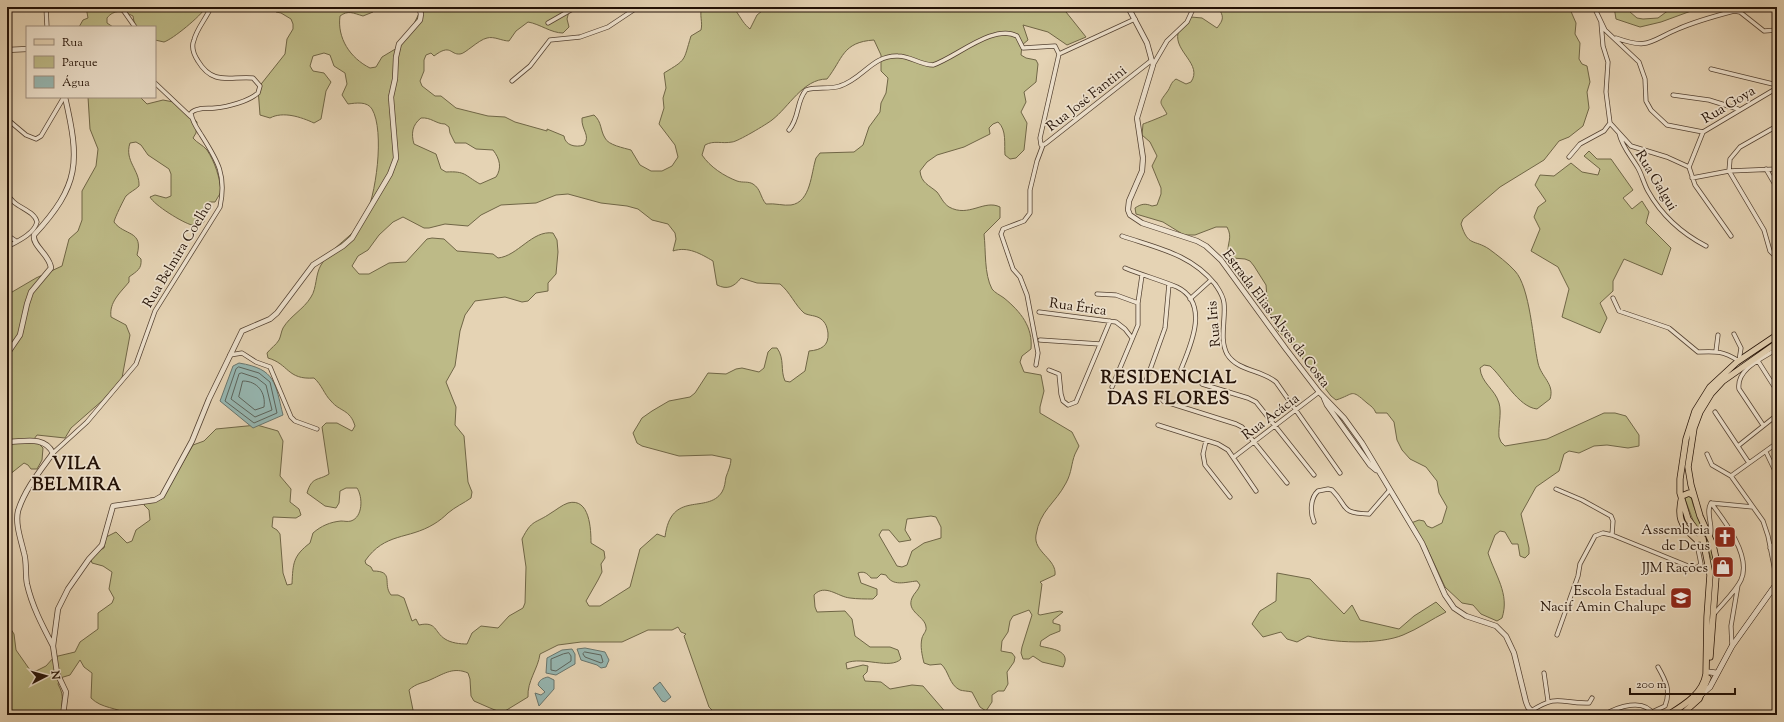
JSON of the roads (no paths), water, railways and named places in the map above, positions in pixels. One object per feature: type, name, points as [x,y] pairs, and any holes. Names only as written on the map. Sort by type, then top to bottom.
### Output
[{"type":"main road","points":[[1681,715],[1694,705],[1702,694],[1708,680],[1717,563],[1710,537],[1700,516],[1688,467],[1694,428],[1700,412],[1711,394],[1730,375],[1777,335]]},
{"type":"main road","points":[[1668,715],[1691,700],[1705,681],[1710,575],[1709,564],[1702,538],[1688,519],[1682,498],[1680,479],[1686,439],[1695,411],[1710,387],[1777,343]]},
{"type":"main road","points":[[1694,496],[1686,493],[1682,498],[1680,520],[1696,539],[1702,538]]},
{"type":"main road","points":[[1685,527],[1696,531]]},
{"type":"main road","points":[[1709,564],[1717,563]]},
{"type":"main road","points":[[1702,694],[1710,688],[1717,672],[1732,646],[1777,582]]},
{"type":"main road","points":[[1709,672],[1717,672]]},
{"type":"street","points":[[46,7],[47,26]]},
{"type":"street","points":[[121,7],[134,26]]},
{"type":"street","points":[[191,117],[191,113],[195,110],[217,108],[251,98],[258,93],[260,88],[260,84],[253,78],[223,79],[215,77],[204,69],[195,57],[193,42],[211,7]]},
{"type":"street","points":[[63,715],[66,692],[57,673],[53,646],[58,609],[68,589],[89,559],[102,544],[112,508],[117,505],[155,500],[162,496],[192,441],[229,355],[242,331],[270,318],[277,313],[313,265],[348,242],[359,227],[390,174],[396,158],[391,97],[395,79],[396,57],[399,44],[420,20],[421,14],[419,7]]},
{"type":"street","points":[[548,23],[576,7]]},
{"type":"street","points":[[512,81],[530,66],[550,40],[580,37],[608,27],[638,7]]},
{"type":"street","points":[[1128,7],[1147,43],[1152,62]]},
{"type":"street","points":[[1152,62],[1167,41],[1187,22],[1194,7]]},
{"type":"street","points":[[1594,7],[1605,30],[1639,62],[1645,79],[1646,101],[1654,115],[1667,125],[1703,132]]},
{"type":"street","points":[[1614,37],[1638,44],[1652,42],[1676,29],[1734,11],[1740,12],[1764,31],[1777,30]]},
{"type":"street","points":[[789,130],[796,121],[802,96],[806,90],[834,88],[846,84],[858,78],[872,63],[891,57],[907,58],[928,65],[933,65],[988,37],[1011,34],[1017,36],[1023,48],[1055,46],[1059,54],[1135,19]]},
{"type":"street","points":[[1600,22],[1603,46],[1608,66],[1606,92],[1610,123],[1631,146],[1667,157],[1689,167],[1692,178],[1731,236]]},
{"type":"street","points":[[7,50],[26,49]]},
{"type":"street","name":"Rua José Fantini","points":[[1059,54],[1040,141],[1043,145],[1152,62]]},
{"type":"street","name":"Estrada Elias Alves da Costa","points":[[1152,62],[1137,118],[1143,158],[1142,171],[1129,201],[1128,210],[1130,215],[1142,223],[1196,241],[1213,252],[1324,398],[1326,405],[1370,466],[1377,470],[1422,543],[1445,595],[1454,608],[1466,616],[1496,626],[1506,636],[1514,653],[1526,702],[1535,715]]},
{"type":"street","points":[[1711,69],[1777,85]]},
{"type":"street","name":"Rua Belmira Coelho","points":[[53,646],[36,614],[26,581],[25,555],[17,522],[18,512],[31,482],[53,454],[87,422],[136,364],[155,311],[220,206],[224,189],[222,174],[218,162],[191,117],[156,84]]},
{"type":"street","name":"Rua Goya","points":[[1689,167],[1703,132],[1739,109],[1777,88]]},
{"type":"street","points":[[1673,95],[1709,100],[1739,109]]},
{"type":"street","points":[[7,119],[26,135],[36,138],[41,136],[64,98]]},
{"type":"street","points":[[33,238],[53,215],[70,184],[73,172],[72,129],[65,98]]},
{"type":"street","points":[[1570,156],[1580,144],[1604,131],[1610,123]]},
{"type":"street","points":[[1777,126],[1740,147],[1730,159],[1729,171],[1764,230],[1770,251],[1777,257]]},
{"type":"street","name":"Rua Galgui","points":[[1619,132],[1623,145],[1639,170],[1647,189],[1662,213],[1692,239],[1706,246]]},
{"type":"street","points":[[1036,365],[1038,353],[1027,295],[1020,277],[1013,268],[1001,234],[1003,229],[1024,221],[1030,213],[1030,190],[1037,161],[1043,145]]},
{"type":"street","points":[[1766,169],[1777,188]]},
{"type":"street","points":[[1692,178],[1729,171],[1777,169]]},
{"type":"street","points":[[7,193],[13,203],[36,218],[36,227],[24,237],[7,247]]},
{"type":"street","points":[[7,235],[16,241]]},
{"type":"street","name":"Rua Iris","points":[[1122,236],[1177,255],[1198,267],[1211,280],[1224,299],[1223,335],[1227,354],[1236,364],[1270,377],[1296,410],[1340,473]]},
{"type":"street","points":[[7,354],[20,335],[27,304],[32,292],[51,268],[48,258],[33,238],[24,237]]},
{"type":"street","points":[[1125,268],[1178,288],[1190,298],[1195,311],[1195,331],[1181,370]]},
{"type":"street","points":[[1112,387],[1138,325],[1138,302],[1142,275]]},
{"type":"street","points":[[1190,298],[1211,280]]},
{"type":"street","points":[[1146,381],[1165,328],[1169,284]]},
{"type":"street","points":[[1097,294],[1116,295],[1138,302]]},
{"type":"street","points":[[1613,298],[1618,311],[1669,328],[1698,352],[1716,351],[1725,353],[1743,365],[1758,361],[1777,349]]},
{"type":"street","name":"Rua Érica","points":[[1039,312],[1110,321],[1121,325],[1132,338]]},
{"type":"street","points":[[1049,370],[1059,374],[1063,400],[1068,405],[1074,404],[1079,398],[1110,321]]},
{"type":"street","points":[[1734,334],[1741,348],[1743,365],[1739,389],[1762,425]]},
{"type":"street","points":[[1716,351],[1718,335]]},
{"type":"street","points":[[1040,340],[1100,344]]},
{"type":"street","points":[[229,355],[242,352],[256,362],[270,367],[291,417],[295,421],[317,429]]},
{"type":"street","points":[[1758,361],[1777,391]]},
{"type":"street","points":[[1202,384],[1248,398],[1256,402],[1314,475]]},
{"type":"street","name":"Rua Acácia","points":[[1234,457],[1319,392]]},
{"type":"street","points":[[1163,401],[1236,424],[1254,442],[1287,483]]},
{"type":"street","points":[[1715,412],[1749,463]]},
{"type":"street","points":[[1738,446],[1777,414]]},
{"type":"street","points":[[1158,426],[1218,444],[1228,450],[1256,490]]},
{"type":"street","points":[[1206,441],[1203,454],[1205,465],[1230,497]]},
{"type":"street","points":[[7,442],[42,442],[49,446],[53,454]]},
{"type":"street","points":[[1731,476],[1777,443]]},
{"type":"street","points":[[1766,452],[1777,475]]},
{"type":"street","points":[[1706,454],[1712,465],[1731,476],[1765,526],[1777,582]]},
{"type":"street","points":[[1314,522],[1312,516],[1312,501],[1318,491],[1328,489],[1332,490],[1343,506],[1350,512],[1369,514],[1389,491]]},
{"type":"street","points":[[1556,489],[1582,500],[1611,516],[1613,521],[1612,535]]},
{"type":"street","points":[[1711,502],[1753,507]]},
{"type":"street","points":[[1710,537],[1711,532],[1708,508],[1711,502]]},
{"type":"street","points":[[1711,502],[1736,538],[1743,570],[1738,584],[1731,626],[1732,646]]},
{"type":"street","points":[[1556,636],[1578,576],[1580,564],[1595,536],[1603,533],[1612,535],[1693,568],[1698,567],[1701,564],[1696,539]]},
{"type":"street","points":[[1770,548],[1777,541]]},
{"type":"street","points":[[1712,616],[1738,584]]},
{"type":"street","points":[[1604,715],[1620,708],[1632,705],[1639,705],[1653,714],[1665,706],[1668,695],[1665,680],[1658,667]]},
{"type":"street","points":[[1544,673],[1548,701]]},
{"type":"street","points":[[1531,711],[1548,701],[1563,700],[1589,702],[1592,698]]},
{"type":"water","points":[[239,363],[260,369],[272,379],[278,394],[283,415],[253,428],[220,401],[233,366]]},
{"type":"water","points":[[585,648],[605,652],[609,660],[606,667],[601,668],[597,665],[581,660],[577,649]]},
{"type":"water","points":[[572,649],[575,654],[575,664],[556,675],[546,673],[547,658],[562,650]]},
{"type":"water","points":[[548,677],[554,680],[554,689],[539,706],[535,693],[541,695],[545,692],[538,685],[544,678]]},
{"type":"water","points":[[660,682],[671,697],[665,702],[662,701],[653,688]]},
{"type":"place","name":"Assembleia de Deus","points":[[1725,537]]},
{"type":"place","name":"JJM Rações","points":[[1723,567]]},
{"type":"place","name":"Escola Estadual Nacif Amin Chalupe","points":[[1681,598]]},
{"type":"district","name":"RESIDENCIAL DAS FLORES","points":[[1169,387]]},
{"type":"district","name":"VILA BELMIRA","points":[[77,473]]}]
